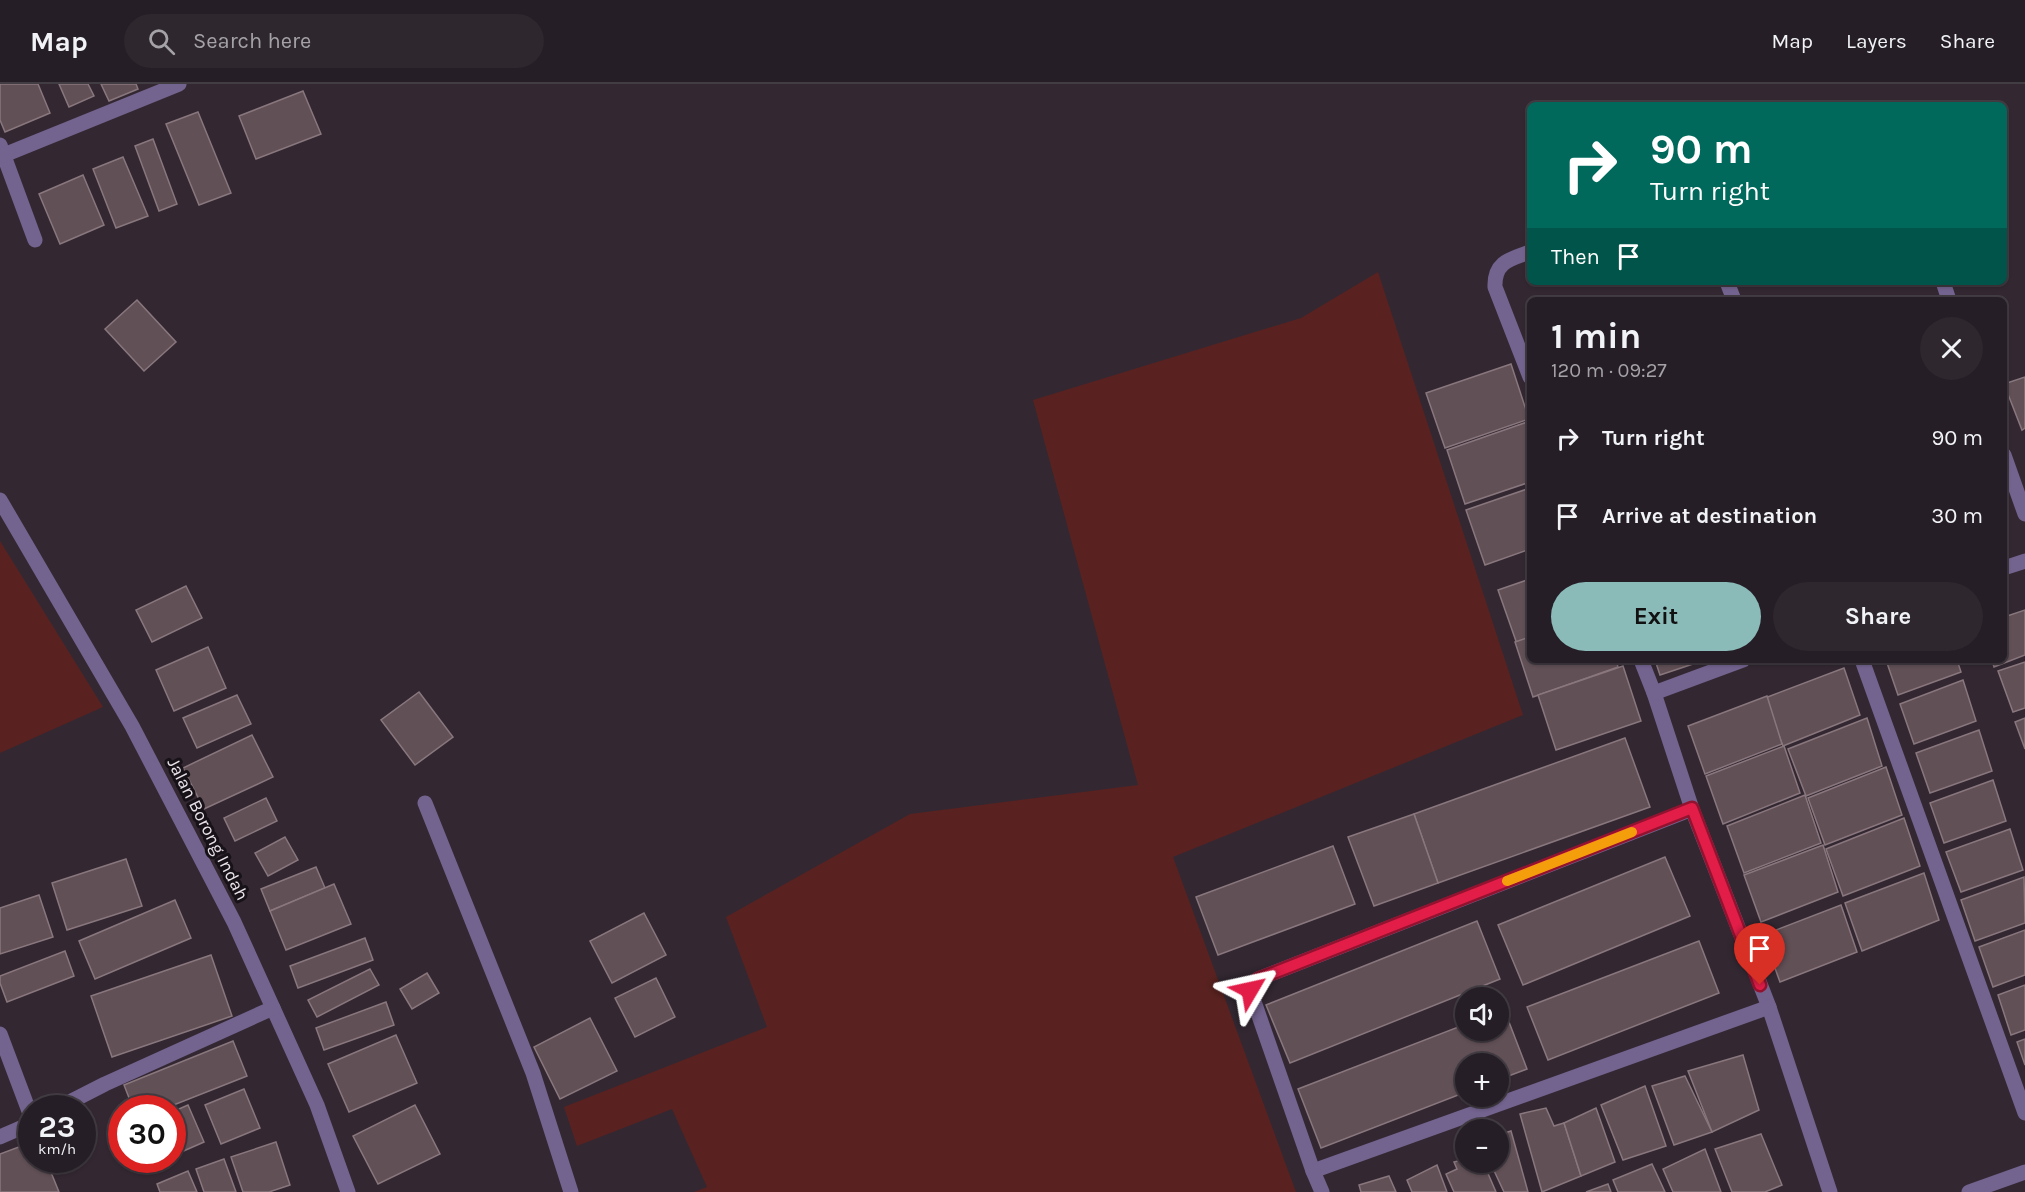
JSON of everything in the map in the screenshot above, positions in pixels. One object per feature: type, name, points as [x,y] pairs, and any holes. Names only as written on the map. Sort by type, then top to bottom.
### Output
[{"type":"street","points":[[35,240],[2,150],[179,84]]},
{"type":"street","points":[[1527,253],[1507,260],[1496,273],[1495,287],[1527,369]]},
{"type":"street","points":[[2007,463],[2025,514]]},
{"type":"street","name":"Jalan Borong Indah","points":[[0,500],[132,726],[234,922],[317,1105],[348,1192]]},
{"type":"street","points":[[2007,567],[2025,561]]},
{"type":"street","points":[[1642,663],[1692,808],[1768,1007],[1830,1192]]},
{"type":"street","points":[[1654,693],[1735,663]]},
{"type":"street","points":[[1863,663],[2025,1113]]},
{"type":"street","points":[[425,803],[532,1073],[571,1192]]},
{"type":"street","points":[[1322,1192],[1250,990],[1252,984],[1258,979],[1692,808]]},
{"type":"street","points":[[1313,1171],[1768,1007]]},
{"type":"street","points":[[83,1095],[273,1008]]},
{"type":"street","points":[[0,1034],[22,1095]]},
{"type":"street","points":[[0,1137],[18,1128]]},
{"type":"street","points":[[1969,1192],[2025,1172]]},
{"type":"shaded area","points":[[1378,272],[1523,715],[1173,857],[1296,1192],[694,1192],[707,1187],[672,1109],[577,1146],[564,1107],[767,1027],[726,917],[910,814],[1138,785],[1033,400],[1301,318]]},
{"type":"shaded area","points":[[0,541],[103,707],[0,753]]},
{"type":"building","points":[[0,84],[38,84],[50,113],[5,132],[0,120]]},
{"type":"building","points":[[59,84],[88,84],[94,96],[69,107]]},
{"type":"building","points":[[101,84],[136,84],[138,89],[109,101]]},
{"type":"building","points":[[303,91],[321,134],[256,159],[239,116]]},
{"type":"building","points":[[198,112],[231,193],[199,205],[166,124]]},
{"type":"building","points":[[153,139],[177,204],[159,211],[135,146]]},
{"type":"building","points":[[123,157],[148,216],[116,228],[93,169]]},
{"type":"building","points":[[83,175],[104,225],[60,244],[39,194]]},
{"type":"building","points":[[137,300],[176,342],[144,371],[105,329]]},
{"type":"building","points":[[1511,364],[1527,413],[1527,420],[1445,448],[1426,393]]},
{"type":"building","points":[[2025,377],[2025,428],[2022,430],[2007,392],[2007,383]]},
{"type":"building","points":[[1527,422],[1527,483],[1465,504],[1447,450]]},
{"type":"building","points":[[1527,489],[1527,550],[1485,565],[1466,510]]},
{"type":"building","points":[[1527,580],[1527,640],[1517,644],[1498,590]]},
{"type":"building","points":[[186,586],[202,618],[152,642],[136,610]]},
{"type":"building","points":[[2025,610],[2025,655],[2007,662],[2007,616]]},
{"type":"building","points":[[1527,638],[1527,663],[1617,663],[1618,667],[1533,697],[1515,642]]},
{"type":"building","points":[[208,647],[226,688],[174,711],[156,670]]},
{"type":"building","points":[[2025,662],[2025,708],[2013,712],[1998,671]]},
{"type":"building","points":[[1656,663],[1696,663],[1660,675]]},
{"type":"building","points":[[1887,663],[1958,663],[1961,672],[1898,695]]},
{"type":"building","points":[[1993,663],[2004,663],[1994,667]]},
{"type":"building","points":[[1623,666],[1641,721],[1556,750],[1538,695]]},
{"type":"building","points":[[1844,668],[1860,715],[1783,746],[1765,698]]},
{"type":"building","points":[[1963,680],[1976,721],[1914,744],[1900,704]]},
{"type":"building","points":[[419,692],[453,737],[415,765],[381,720]]},
{"type":"building","points":[[237,695],[251,724],[197,748],[183,718]]},
{"type":"building","points":[[1767,696],[1782,744],[1705,774],[1688,726]]},
{"type":"building","points":[[1867,718],[1882,766],[1806,796],[1788,749]]},
{"type":"building","points":[[2025,718],[2025,749],[2015,722]]},
{"type":"building","points":[[1979,730],[1992,771],[1930,793],[1916,753]]},
{"type":"building","points":[[252,735],[273,777],[204,809],[183,768]]},
{"type":"building","points":[[1625,738],[1650,807],[1438,883],[1414,814]]},
{"type":"building","points":[[1784,746],[1800,793],[1723,824],[1706,776]]},
{"type":"building","points":[[1886,767],[1902,815],[1825,845],[1808,798]]},
{"type":"building","points":[[1993,780],[2006,821],[1944,843],[1930,803]]},
{"type":"building","points":[[1805,795],[1821,843],[1744,873],[1727,826]]},
{"type":"building","points":[[266,798],[277,821],[235,841],[224,818]]},
{"type":"building","points":[[1414,814],[1438,883],[1374,906],[1348,837]]},
{"type":"building","points":[[1904,818],[1920,866],[1843,896],[1826,849]]},
{"type":"building","points":[[2010,829],[2023,870],[1961,892],[1946,852]]},
{"type":"building","points":[[285,837],[298,860],[268,876],[255,853]]},
{"type":"building","points":[[1823,845],[1838,892],[1761,922],[1744,875]]},
{"type":"building","points":[[1333,846],[1355,904],[1218,955],[1196,897]]},
{"type":"building","points":[[1665,857],[1690,916],[1523,985],[1498,925]]},
{"type":"building","points":[[126,859],[142,906],[67,930],[52,883]]},
{"type":"building","points":[[316,867],[325,888],[270,911],[261,889]]},
{"type":"building","points":[[1924,873],[1939,920],[1862,951],[1845,903]]},
{"type":"building","points":[[2024,877],[2025,923],[1975,941],[1961,900]]},
{"type":"building","points":[[334,884],[351,924],[286,950],[270,911]]},
{"type":"building","points":[[39,895],[53,937],[0,954],[0,908]]},
{"type":"building","points":[[175,900],[191,938],[95,979],[79,941]]},
{"type":"building","points":[[1841,905],[1857,952],[1780,982],[1763,935]]},
{"type":"building","points":[[644,913],[666,955],[612,983],[590,941]]},
{"type":"building","points":[[1477,921],[1500,979],[1480,987],[1455,987],[1455,997],[1290,1063],[1266,1005]]},
{"type":"building","points":[[2025,930],[2025,975],[1993,987],[1979,947]]},
{"type":"building","points":[[365,938],[373,960],[298,988],[290,966]]},
{"type":"building","points":[[1699,941],[1719,993],[1548,1060],[1527,1007]]},
{"type":"building","points":[[65,951],[74,976],[7,1002],[0,983],[0,976]]},
{"type":"building","points":[[211,955],[232,1016],[112,1057],[91,996]]},
{"type":"building","points":[[370,969],[379,985],[317,1017],[308,1000]]},
{"type":"building","points":[[427,973],[439,993],[412,1009],[400,989]]},
{"type":"building","points":[[656,978],[675,1017],[635,1037],[615,998]]},
{"type":"building","points":[[2025,985],[2025,1030],[2011,1035],[1998,995]]},
{"type":"building","points":[[386,1002],[394,1025],[324,1050],[316,1028]]},
{"type":"building","points":[[590,1018],[617,1071],[560,1099],[534,1047]]},
{"type":"building","points":[[1509,1022],[1527,1069],[1509,1076],[1509,1053],[1455,1053],[1455,1096],[1321,1148],[1298,1089],[1455,1028],[1455,1041],[1509,1041]]},
{"type":"building","points":[[396,1035],[417,1083],[349,1112],[328,1064]]},
{"type":"building","points":[[2025,1039],[2025,1065],[2017,1042]]},
{"type":"building","points":[[233,1041],[247,1076],[186,1100],[186,1095],[128,1095],[124,1085]]},
{"type":"building","points":[[1743,1055],[1759,1110],[1712,1132],[1688,1071]]},
{"type":"building","points":[[1685,1076],[1712,1132],[1674,1145],[1652,1086]]},
{"type":"building","points":[[1645,1086],[1666,1146],[1623,1160],[1601,1105]]},
{"type":"building","points":[[244,1089],[260,1128],[221,1144],[205,1105]]},
{"type":"building","points":[[188,1105],[204,1142],[186,1150],[186,1106]]},
{"type":"building","points":[[415,1105],[440,1154],[378,1184],[353,1136]]},
{"type":"building","points":[[1546,1108],[1554,1126],[1564,1123],[1581,1176],[1542,1192],[1520,1114]]},
{"type":"building","points":[[1596,1108],[1615,1162],[1581,1176],[1564,1123]]},
{"type":"building","points":[[1511,1131],[1528,1192],[1504,1192],[1495,1173],[1509,1173],[1509,1132]]},
{"type":"building","points":[[1761,1134],[1782,1185],[1765,1192],[1732,1192],[1715,1149]]},
{"type":"building","points":[[276,1142],[290,1185],[269,1192],[243,1192],[231,1157]]},
{"type":"building","points":[[18,1147],[18,1173],[51,1173],[59,1192],[0,1192],[0,1154]]},
{"type":"building","points":[[1705,1149],[1721,1192],[1673,1192],[1663,1169]]},
{"type":"building","points":[[224,1159],[236,1192],[204,1192],[196,1169]]},
{"type":"building","points":[[1652,1164],[1665,1192],[1618,1192],[1613,1180]]},
{"type":"building","points":[[1437,1165],[1447,1192],[1412,1192],[1407,1180]]},
{"type":"building","points":[[1455,1170],[1455,1173],[1488,1173],[1496,1192],[1454,1192],[1446,1174]]},
{"type":"building","points":[[188,1171],[197,1192],[160,1192],[157,1184]]},
{"type":"building","points":[[1389,1176],[1396,1192],[1361,1192],[1359,1185]]},
{"type":"building","points":[[1608,1184],[1611,1192],[1586,1192]]},
{"type":"slow traffic","points":[[1507,881],[1632,832]]},
{"type":"route","points":[[1250,990],[1252,984],[1258,979],[1692,808],[1760,985]]}]
